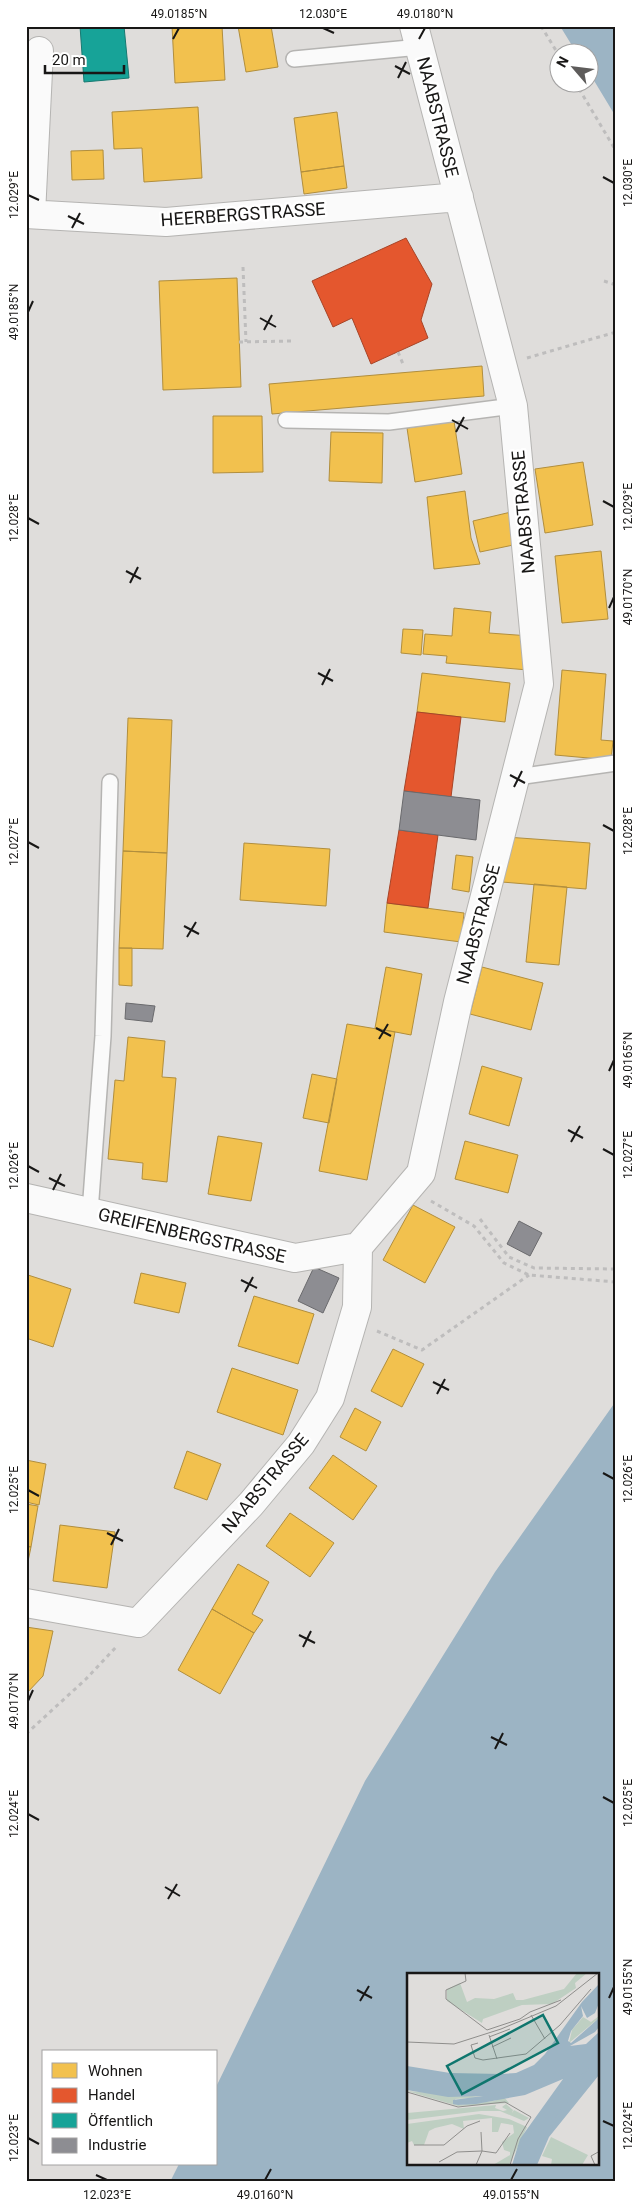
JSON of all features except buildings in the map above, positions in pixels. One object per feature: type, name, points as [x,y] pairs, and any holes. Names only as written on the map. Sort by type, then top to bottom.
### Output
[{"type":"street","name":"NAABSTRASSE","points":[[138,1624],[251,1504],[301,1444],[330,1398],[357,1307],[358,1247],[421,1174],[458,1002],[517,777],[539,684],[512,406],[417,37]]},
{"type":"street","points":[[29,214],[39,51]]},
{"type":"street","name":"HEERBERGSTRASSE","points":[[29,214],[166,222],[459,197]]},
{"type":"street","name":"GREIFENBERGSTRASSE","points":[[26,1198],[295,1258],[358,1247]]},
{"type":"street","points":[[26,1603],[138,1624]]},
{"type":"lane","points":[[294,59],[417,37]]},
{"type":"lane","points":[[286,420],[390,422],[512,406]]},
{"type":"lane","points":[[517,777],[616,763]]},
{"type":"lane","points":[[90,1212],[103,1036],[110,782]]},
{"type":"path","points":[[540,26],[550,42]]},
{"type":"path","points":[[581,92],[616,151]]},
{"type":"path","points":[[243,267],[246,342]]},
{"type":"path","points":[[604,281],[616,285]]},
{"type":"path","points":[[501,365],[616,332]]},
{"type":"path","points":[[239,342],[292,341]]},
{"type":"path","points":[[398,352],[403,364]]},
{"type":"path","points":[[409,1187],[474,1226],[504,1263],[529,1275],[616,1282]]},
{"type":"path","points":[[480,1219],[508,1257],[534,1268],[616,1269]]},
{"type":"path","points":[[354,1322],[422,1350],[529,1275]]},
{"type":"path","points":[[26,1734],[86,1679],[138,1624]]},
{"type":"water","points":[[560,26],[616,26],[616,117],[600,91],[600,42],[570,42]]},
{"type":"water","points":[[616,1401],[616,2182],[170,2182],[178,2166],[218,2166],[218,2083],[365,1781],[495,1572]]}]
